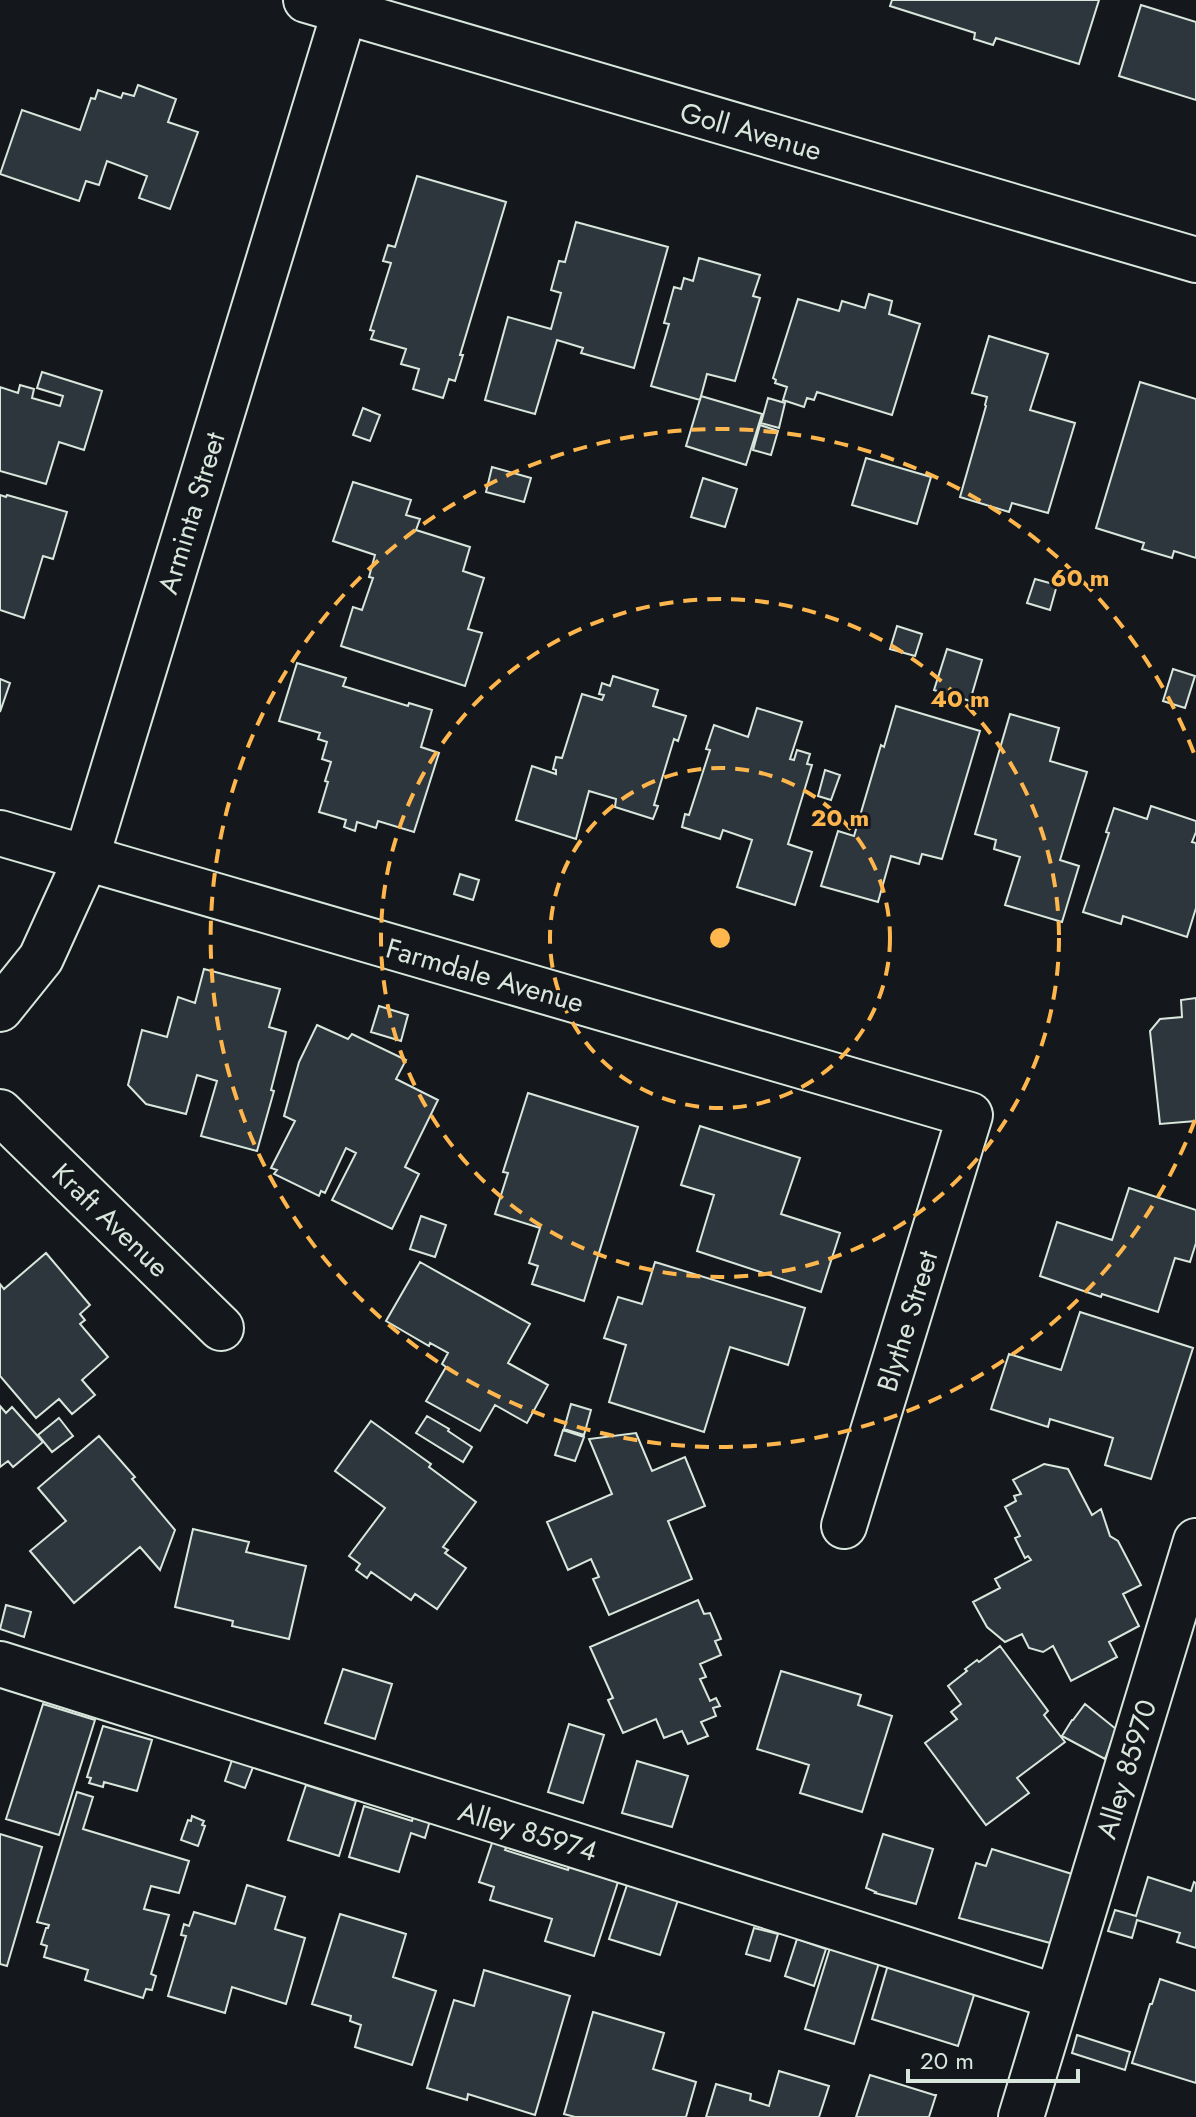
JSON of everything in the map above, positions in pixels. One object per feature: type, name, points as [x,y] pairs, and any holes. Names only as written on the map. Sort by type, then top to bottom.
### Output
[{"type":"street","name":"Goll Avenue","points":[[333,4],[1196,260]]},
{"type":"street","name":"Arminta Street","points":[[0,1009],[41,958],[86,859],[333,4]]},
{"type":"street","name":"Farmdale Avenue","points":[[0,833],[970,1115]]},
{"type":"street","name":"Kraft Avenue","points":[[0,1112],[221,1328]]},
{"type":"street","name":"Blythe Street","points":[[844,1526],[970,1115]]},
{"type":"street","name":"Alley 85970","points":[[1021,2117],[1196,1541]]},
{"type":"street","name":"Alley 85974","points":[[0,1664],[1057,1997]]},
{"type":"building","points":[[892,0],[1099,0],[1079,64],[996,38],[993,45],[974,39],[975,33],[890,6]]},
{"type":"building","points":[[1141,5],[1196,22],[1196,100],[1119,76]]},
{"type":"building","points":[[138,85],[176,99],[168,122],[198,132],[170,209],[139,198],[147,176],[107,161],[99,185],[86,181],[79,201],[0,174],[22,110],[80,130],[91,98],[95,99],[98,90],[121,98],[123,93],[134,96]]},
{"type":"building","points":[[417,176],[506,202],[455,381],[449,379],[443,398],[413,389],[419,369],[401,364],[406,349],[371,339],[374,331],[370,330],[391,263],[383,261],[388,245],[395,247]]},
{"type":"building","points":[[576,222],[668,247],[634,368],[581,353],[583,348],[557,340],[535,414],[485,400],[508,317],[551,329],[561,293],[551,290],[559,261],[565,262]]},
{"type":"building","points":[[699,258],[760,275],[753,296],[760,298],[735,381],[707,374],[700,400],[651,386],[669,324],[664,323],[674,287],[681,289],[684,278],[693,281]]},
{"type":"building","points":[[869,294],[892,301],[889,314],[920,324],[892,415],[817,392],[814,400],[807,398],[804,407],[783,400],[787,387],[775,383],[773,378],[798,299],[839,311],[842,301],[865,308]]},
{"type":"building","points":[[989,336],[1048,354],[1030,410],[1075,423],[1048,513],[1012,503],[1009,512],[960,497],[986,406],[987,397],[972,393]]},
{"type":"building","points":[[42,372],[102,391],[84,450],[59,442],[46,484],[0,471],[0,387],[18,393],[20,385],[34,389],[32,398],[60,406],[63,396],[37,388]]},
{"type":"building","points":[[1140,382],[1196,399],[1196,558],[1174,551],[1172,558],[1142,549],[1144,543],[1096,528]]},
{"type":"building","points":[[701,396],[762,414],[746,465],[686,446]]},
{"type":"building","points":[[768,398],[785,403],[779,428],[761,423]]},
{"type":"building","points":[[363,408],[380,415],[370,441],[353,435]]},
{"type":"building","points":[[760,425],[778,431],[771,455],[753,450]]},
{"type":"building","points":[[866,458],[931,477],[917,524],[852,505]]},
{"type":"building","points":[[492,467],[531,478],[524,502],[486,492]]},
{"type":"building","points":[[703,478],[737,489],[725,527],[691,517]]},
{"type":"building","points":[[353,482],[411,500],[406,515],[420,519],[416,530],[470,547],[463,571],[484,578],[468,629],[482,633],[465,686],[341,646],[353,607],[362,610],[373,578],[369,577],[375,555],[333,541]]},
{"type":"building","points":[[0,495],[67,512],[53,559],[43,556],[24,618],[0,610]]},
{"type":"building","points":[[1035,579],[1057,585],[1050,610],[1027,603]]},
{"type":"building","points":[[897,626],[922,634],[915,656],[890,649]]},
{"type":"building","points":[[947,649],[982,660],[970,701],[934,690]]},
{"type":"building","points":[[297,663],[346,678],[343,686],[432,710],[421,747],[439,753],[414,832],[378,821],[376,828],[357,822],[355,831],[344,827],[346,820],[319,812],[331,762],[322,759],[327,742],[318,739],[320,733],[279,721]]},
{"type":"building","points":[[1173,669],[1195,676],[1185,708],[1163,701]]},
{"type":"building","points":[[613,676],[658,690],[653,706],[686,716],[678,741],[674,739],[654,805],[658,806],[653,819],[615,807],[616,799],[589,791],[576,839],[516,820],[532,766],[556,774],[553,769],[556,757],[562,758],[582,694],[602,700],[604,695],[599,694],[602,683],[610,686]]},
{"type":"building","points":[[0,679],[10,683],[0,712]]},
{"type":"building","points":[[896,706],[980,731],[942,859],[922,854],[919,864],[891,856],[878,902],[821,886],[838,831],[854,836]]},
{"type":"building","points":[[757,708],[802,722],[790,759],[794,760],[797,750],[810,754],[807,764],[812,765],[788,844],[812,852],[795,905],[737,887],[752,840],[723,830],[720,839],[682,827],[685,814],[689,815],[710,750],[706,749],[714,725],[748,737]]},
{"type":"building","points":[[1010,714],[1059,728],[1050,761],[1087,772],[1060,860],[1079,866],[1062,922],[1005,905],[1020,857],[994,849],[996,840],[975,834]]},
{"type":"building","points":[[825,770],[840,775],[831,800],[818,796]]},
{"type":"building","points":[[1151,806],[1196,821],[1192,842],[1196,843],[1196,908],[1187,937],[1123,916],[1121,924],[1083,912],[1114,808],[1147,819]]},
{"type":"building","points":[[460,874],[479,880],[473,900],[454,894]]},
{"type":"building","points":[[204,969],[280,989],[269,1027],[286,1032],[257,1151],[201,1136],[217,1081],[197,1075],[186,1114],[146,1104],[128,1085],[142,1030],[167,1037],[178,997],[195,1003]]},
{"type":"building","points":[[1196,998],[1196,1121],[1160,1124],[1150,1031],[1160,1019],[1182,1017],[1181,1000]]},
{"type":"building","points":[[379,1006],[408,1015],[401,1041],[371,1032]]},
{"type":"building","points":[[317,1025],[348,1039],[352,1034],[406,1060],[396,1079],[438,1100],[405,1167],[419,1174],[392,1229],[332,1200],[356,1153],[346,1148],[325,1193],[321,1191],[319,1196],[274,1174],[277,1170],[271,1168],[295,1121],[284,1116],[299,1062]]},
{"type":"building","points":[[528,1093],[638,1127],[584,1301],[532,1284],[538,1266],[529,1263],[540,1228],[495,1214],[508,1173],[503,1172]]},
{"type":"building","points":[[700,1126],[800,1158],[781,1214],[840,1233],[821,1292],[697,1251],[714,1195],[681,1185]]},
{"type":"building","points":[[1129,1188],[1196,1210],[1196,1243],[1190,1262],[1175,1258],[1158,1312],[1040,1276],[1057,1222],[1112,1240]]},
{"type":"building","points":[[421,1216],[446,1225],[435,1257],[410,1249]]},
{"type":"building","points":[[46,1253],[90,1305],[80,1314],[85,1320],[80,1324],[108,1357],[82,1380],[95,1395],[72,1414],[59,1399],[36,1418],[0,1376],[0,1284],[4,1289]]},
{"type":"building","points":[[420,1262],[530,1324],[508,1363],[548,1385],[527,1423],[495,1405],[480,1431],[426,1401],[446,1367],[442,1364],[448,1353],[430,1343],[429,1346],[386,1321]]},
{"type":"building","points":[[655,1262],[805,1308],[788,1365],[730,1347],[704,1432],[609,1402],[626,1345],[604,1338],[618,1297],[642,1304]]},
{"type":"building","points":[[1080,1312],[1193,1348],[1151,1479],[1105,1465],[1113,1438],[1050,1419],[1048,1427],[991,1409],[1009,1354],[1061,1370]]},
{"type":"building","points":[[571,1404],[591,1410],[584,1435],[564,1429]]},
{"type":"building","points":[[0,1406],[6,1413],[12,1407],[43,1442],[13,1467],[8,1461],[0,1467]]},
{"type":"building","points":[[427,1416],[472,1447],[463,1462],[416,1433]]},
{"type":"building","points":[[59,1418],[73,1436],[52,1452],[38,1435]]},
{"type":"building","points":[[371,1421],[431,1464],[429,1467],[476,1502],[443,1547],[448,1550],[445,1553],[466,1568],[437,1609],[415,1594],[411,1600],[371,1572],[367,1578],[356,1570],[360,1564],[349,1556],[385,1508],[335,1471]]},
{"type":"building","points":[[563,1430],[584,1437],[575,1461],[555,1455]]},
{"type":"building","points":[[636,1433],[652,1471],[685,1457],[705,1506],[668,1521],[692,1579],[609,1615],[593,1579],[599,1577],[591,1559],[568,1570],[547,1522],[612,1494],[589,1439]]},
{"type":"building","points":[[99,1436],[175,1530],[160,1570],[140,1547],[74,1603],[30,1551],[66,1521],[38,1488]]},
{"type":"building","points":[[1044,1464],[1068,1469],[1092,1515],[1101,1509],[1110,1536],[1118,1541],[1141,1585],[1123,1594],[1139,1626],[1109,1642],[1117,1657],[1071,1681],[1053,1646],[1043,1652],[1029,1648],[1022,1634],[1005,1642],[987,1627],[973,1602],[1000,1588],[995,1579],[1031,1560],[1028,1556],[1025,1558],[1015,1538],[1020,1536],[1005,1507],[1016,1501],[1014,1496],[1021,1494],[1013,1480]]},
{"type":"building","points":[[193,1529],[249,1542],[246,1552],[306,1566],[289,1639],[232,1626],[233,1621],[175,1607]]},
{"type":"building","points":[[698,1600],[704,1614],[710,1613],[721,1639],[715,1641],[721,1655],[700,1664],[706,1677],[700,1679],[710,1701],[716,1698],[720,1706],[713,1708],[716,1716],[701,1722],[708,1736],[688,1744],[682,1731],[664,1738],[656,1719],[623,1733],[608,1700],[613,1698],[590,1647]]},
{"type":"building","points":[[6,1605],[31,1612],[24,1637],[0,1629]]},
{"type":"building","points":[[1000,1646],[1048,1711],[1044,1715],[1065,1742],[1017,1778],[1029,1793],[986,1825],[925,1743],[957,1719],[951,1712],[961,1704],[948,1686],[967,1671],[965,1669]]},
{"type":"building","points":[[343,1669],[392,1684],[375,1739],[325,1723]]},
{"type":"building","points":[[781,1671],[861,1695],[858,1705],[892,1716],[862,1812],[800,1793],[809,1765],[757,1749]]},
{"type":"building","points":[[43,1704],[95,1720],[59,1835],[6,1819]]},
{"type":"building","points":[[1085,1704],[1116,1729],[1105,1759],[1062,1736]]},
{"type":"building","points":[[569,1724],[604,1735],[583,1803],[548,1792]]},
{"type":"building","points":[[103,1726],[152,1740],[137,1791],[104,1782],[103,1787],[89,1783],[91,1778],[87,1777]]},
{"type":"building","points":[[232,1760],[253,1767],[245,1788],[225,1781]]},
{"type":"building","points":[[637,1761],[688,1776],[672,1827],[622,1813]]},
{"type":"building","points":[[306,1785],[356,1801],[339,1856],[288,1840]]},
{"type":"building","points":[[77,1792],[93,1797],[83,1829],[189,1861],[179,1893],[151,1886],[144,1909],[169,1915],[151,1974],[156,1976],[152,1990],[146,1989],[143,1998],[85,1980],[88,1970],[44,1957],[47,1946],[41,1944],[49,1925],[37,1922]]},
{"type":"building","points":[[364,1806],[412,1821],[415,1812],[431,1817],[425,1838],[411,1833],[399,1872],[349,1857]]},
{"type":"building","points":[[192,1816],[204,1821],[202,1825],[205,1826],[198,1846],[181,1840]]},
{"type":"building","points":[[0,1834],[42,1847],[7,1966],[0,1964]]},
{"type":"building","points":[[883,1834],[933,1849],[916,1904],[866,1888]]},
{"type":"building","points":[[494,1837],[509,1842],[505,1850],[618,1882],[594,1956],[545,1941],[552,1919],[490,1900],[494,1887],[479,1882]]},
{"type":"building","points":[[992,1849],[1072,1874],[1050,1943],[959,1918],[976,1863],[986,1866]]},
{"type":"building","points":[[1148,1877],[1191,1891],[1196,1883],[1196,1948],[1177,1942],[1180,1933],[1137,1920],[1132,1938],[1108,1931],[1115,1910],[1136,1916]]},
{"type":"building","points":[[247,1885],[285,1897],[275,1929],[305,1938],[286,2004],[232,1987],[225,2013],[168,1996],[186,1936],[181,1935],[184,1924],[189,1926],[194,1912],[235,1924]]},
{"type":"building","points":[[627,1885],[678,1900],[660,1955],[609,1939]]},
{"type":"building","points":[[340,1914],[406,1934],[393,1977],[436,1991],[412,2065],[355,2047],[361,2025],[350,2021],[351,2016],[312,2004]]},
{"type":"building","points":[[754,1928],[778,1934],[770,1961],[746,1954]]},
{"type":"building","points":[[797,1939],[826,1949],[814,1986],[785,1976]]},
{"type":"building","points":[[830,1948],[879,1963],[854,2044],[805,2029]]},
{"type":"building","points":[[888,1965],[975,1992],[958,2046],[872,2019]]},
{"type":"building","points":[[484,1970],[570,1996],[535,2115],[468,2094],[467,2100],[427,2088],[454,2000],[474,2006]]},
{"type":"building","points":[[1160,1979],[1196,1991],[1196,2083],[1132,2063]]},
{"type":"building","points":[[593,2012],[664,2033],[653,2069],[696,2082],[686,2117],[575,2117],[564,2114]]},
{"type":"building","points":[[1077,2035],[1130,2052],[1125,2070],[1072,2053]]},
{"type":"building","points":[[779,2071],[829,2086],[819,2117],[706,2117],[716,2084],[751,2094],[750,2100],[769,2106]]},
{"type":"building","points":[[870,2075],[936,2095],[929,2117],[856,2117]]}]
